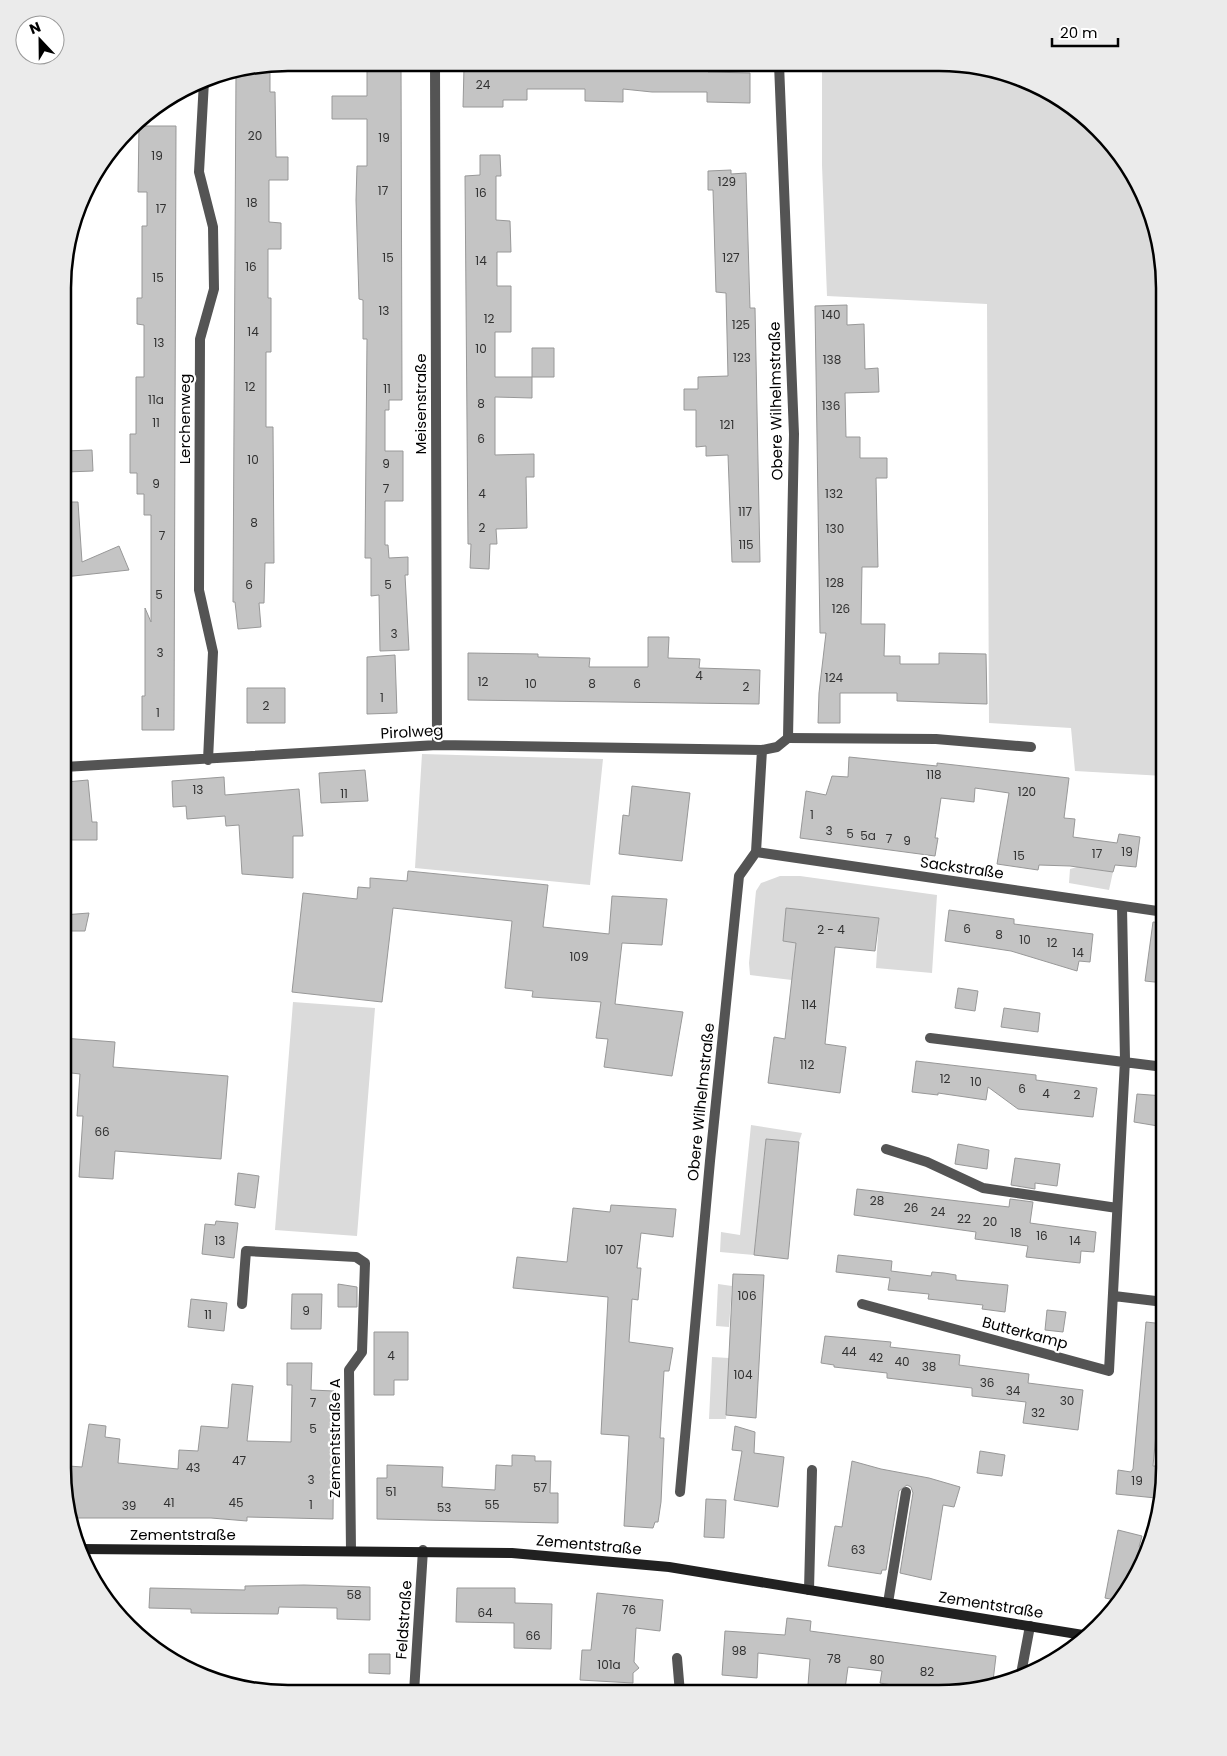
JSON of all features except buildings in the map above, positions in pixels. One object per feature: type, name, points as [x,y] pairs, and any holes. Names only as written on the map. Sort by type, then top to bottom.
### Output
[{"type":"street","name":"Meisenstraße","points":[[435,71],[437,745]]},
{"type":"street","name":"Obere Wilhelmstraße","points":[[779,71],[794,434],[788,738]]},
{"type":"street","name":"Lerchenweg","points":[[203,89],[198,172],[213,227],[214,254],[214,289],[200,339],[200,590],[213,652],[208,760]]},
{"type":"street","points":[[756,852],[762,750],[777,746],[788,738],[936,739],[1030,747]]},
{"type":"street","name":"Pirolweg","points":[[71,767],[437,745],[762,750]]},
{"type":"street","name":"Obere Wilhelmstraße","points":[[680,1492],[709,1170],[739,876],[756,852]]},
{"type":"street","name":"Sackstraße","points":[[756,852],[1156,911]]},
{"type":"street","name":"Butterkamp","points":[[862,1304],[1109,1371],[1125,1060],[1122,906]]},
{"type":"street","points":[[930,1038],[1125,1060],[1156,1066]]},
{"type":"street","points":[[886,1149],[927,1162],[984,1188],[1117,1208]]},
{"type":"street","name":"Zementstraße A","points":[[242,1304],[246,1251],[356,1257],[365,1263],[362,1352],[349,1370],[351,1551]]},
{"type":"street","points":[[1114,1296],[1156,1301]]},
{"type":"street","points":[[809,1590],[812,1470]]},
{"type":"street","points":[[888,1603],[906,1492]]},
{"type":"street","name":"Zementstraße","points":[[87,1549],[423,1550],[512,1553],[662,1566],[1078,1634]]},
{"type":"street","name":"Feldstraße","points":[[414,1685],[423,1550]]},
{"type":"street","points":[[1022,1668],[1030,1626]]},
{"type":"street","points":[[677,1658],[679,1685]]},
{"type":"shaded area","points":[[822,71],[939,71],[981,75],[1009,83],[1047,100],[1082,125],[1102,145],[1127,180],[1144,218],[1152,246],[1156,288],[1156,776],[1075,771],[1071,728],[989,723],[987,304],[827,296],[822,165]]},
{"type":"shaded area","points":[[422,754],[603,759],[590,885],[415,868]]},
{"type":"shaded area","points":[[1077,867],[1113,872],[1109,890],[1069,883],[1070,869]]},
{"type":"shaded area","points":[[780,876],[800,876],[937,895],[932,973],[876,968],[879,918],[786,909],[783,941],[796,943],[792,980],[750,975],[749,963],[756,891],[761,883]]},
{"type":"shaded area","points":[[293,1002],[375,1008],[357,1236],[275,1230]]},
{"type":"shaded area","points":[[751,1125],[802,1133],[799,1142],[766,1139],[754,1255],[720,1252],[721,1232],[740,1235]]},
{"type":"shaded area","points":[[718,1284],[732,1286],[729,1327],[716,1326]]},
{"type":"shaded area","points":[[712,1357],[729,1358],[726,1419],[709,1419]]}]
